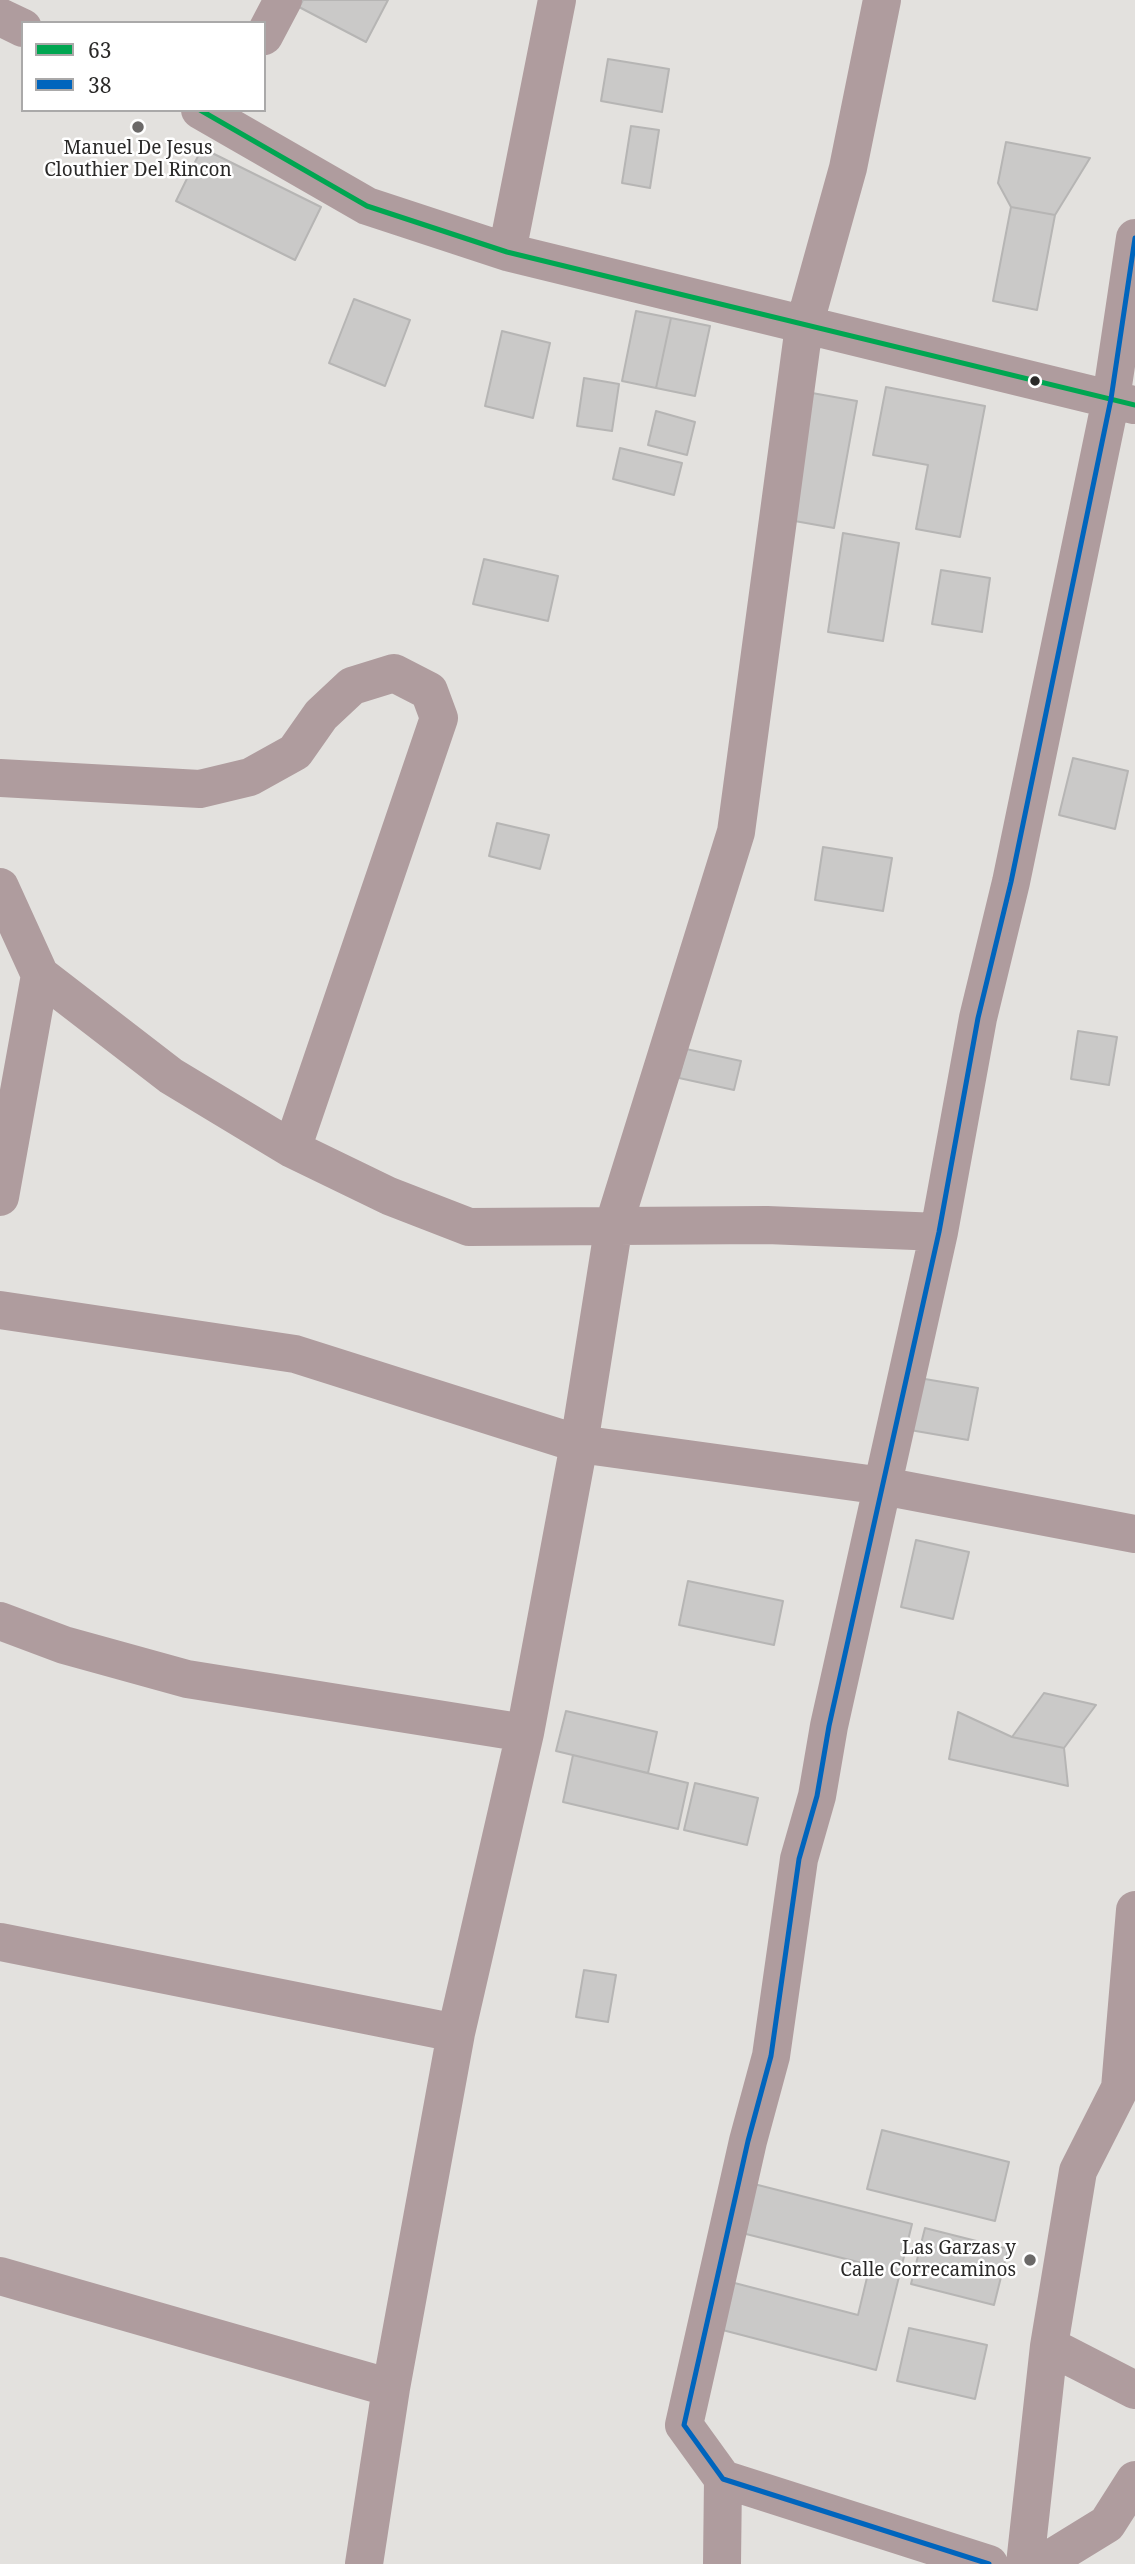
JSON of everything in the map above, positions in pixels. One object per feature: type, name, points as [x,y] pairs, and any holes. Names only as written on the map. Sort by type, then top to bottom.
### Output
[{"type":"street","points":[[266,32],[283,0]]},
{"type":"street","points":[[507,252],[557,0]]},
{"type":"street","points":[[364,2564],[391,2388],[456,2033],[526,1733],[579,1444],[614,1224],[736,832],[804,326],[848,168],[882,0]]},
{"type":"street","points":[[0,17],[21,27]]},
{"type":"street","points":[[216,113],[367,206],[507,252],[1123,402]]},
{"type":"street","points":[[989,2564],[723,2479],[684,2425],[748,2141],[771,2056],[799,1859],[817,1796],[829,1726],[939,1232],[978,1018],[1123,402],[1135,238]]},
{"type":"street","points":[[0,778],[200,789],[250,777],[295,752],[321,715],[352,685],[394,673],[429,691],[439,718],[292,1149]]},
{"type":"street","points":[[0,887],[40,975],[171,1076],[292,1149],[389,1196],[468,1227],[767,1225],[939,1232]]},
{"type":"street","points":[[0,1197],[40,975]]},
{"type":"street","points":[[0,1310],[295,1354],[579,1444],[883,1486],[1135,1534]]},
{"type":"street","points":[[0,1621],[64,1645],[187,1679],[526,1733]]},
{"type":"street","points":[[1025,2564],[1049,2346],[1079,2171],[1128,2101],[1135,1910]]},
{"type":"street","points":[[0,1942],[456,2033]]},
{"type":"street","points":[[0,2276],[391,2388]]},
{"type":"street","points":[[1049,2346],[1135,2390]]},
{"type":"street","points":[[722,2564],[723,2479]]},
{"type":"street","points":[[1042,2564],[1107,2524],[1135,2480]]},
{"type":"building","points":[[303,0],[388,0],[366,42],[299,7]]},
{"type":"building","points":[[608,59],[669,69],[662,112],[601,101]]},
{"type":"building","points":[[631,126],[659,130],[650,188],[622,183]]},
{"type":"building","points":[[1006,142],[1090,158],[1055,215],[1011,207],[998,183]]},
{"type":"building","points":[[202,148],[321,207],[295,260],[176,201]]},
{"type":"building","points":[[1011,207],[1055,215],[1037,310],[993,301]]},
{"type":"building","points":[[354,299],[410,320],[385,386],[329,363]]},
{"type":"building","points":[[636,311],[671,318],[656,388],[622,381]]},
{"type":"building","points":[[671,318],[710,326],[695,396],[656,388]]},
{"type":"building","points":[[502,331],[550,343],[533,418],[485,406]]},
{"type":"building","points":[[584,378],[619,384],[612,431],[577,426]]},
{"type":"building","points":[[886,387],[985,406],[960,537],[916,529],[928,465],[873,455]]},
{"type":"building","points":[[812,393],[857,401],[834,528],[789,520]]},
{"type":"building","points":[[656,411],[695,422],[687,455],[648,445]]},
{"type":"building","points":[[620,448],[682,463],[674,495],[613,479]]},
{"type":"building","points":[[843,533],[899,543],[883,641],[828,632]]},
{"type":"building","points":[[484,559],[558,576],[548,621],[473,604]]},
{"type":"building","points":[[941,570],[990,578],[982,632],[932,624]]},
{"type":"building","points":[[1073,758],[1128,771],[1115,829],[1059,815]]},
{"type":"building","points":[[497,823],[549,835],[540,869],[489,856]]},
{"type":"building","points":[[823,847],[892,858],[883,911],[815,900]]},
{"type":"building","points":[[1078,1031],[1117,1037],[1109,1085],[1071,1079]]},
{"type":"building","points":[[686,1049],[741,1061],[734,1090],[679,1078]]},
{"type":"building","points":[[919,1378],[978,1388],[968,1440],[910,1430]]},
{"type":"building","points":[[916,1540],[969,1552],[953,1619],[901,1607]]},
{"type":"building","points":[[688,1581],[783,1601],[774,1645],[679,1625]]},
{"type":"building","points":[[1044,1693],[1096,1705],[1064,1748],[1012,1737]]},
{"type":"building","points":[[566,1711],[657,1732],[648,1773],[556,1751]]},
{"type":"building","points":[[958,1712],[1012,1737],[1064,1748],[1068,1786],[949,1759]]},
{"type":"building","points":[[573,1755],[688,1783],[678,1829],[563,1802]]},
{"type":"building","points":[[695,1783],[758,1798],[747,1845],[684,1830]]},
{"type":"building","points":[[584,1970],[616,1975],[608,2022],[576,2017]]},
{"type":"building","points":[[882,2130],[1009,2162],[995,2221],[867,2189]]},
{"type":"building","points":[[750,2183],[912,2224],[876,2370],[711,2327],[723,2280],[858,2315],[870,2265],[738,2232]]},
{"type":"building","points":[[925,2228],[1008,2249],[994,2305],[911,2284]]},
{"type":"building","points":[[909,2328],[987,2345],[975,2399],[897,2381]]},
{"type":"transit line","name":"63","points":[[203,112],[367,206],[507,252],[1135,405]]},
{"type":"transit line","name":"38","points":[[989,2564],[723,2479],[684,2425],[748,2141],[771,2056],[799,1859],[817,1796],[829,1726],[939,1232],[978,1018],[1011,882],[1111,399],[1135,238]]},
{"type":"place","name":"Manuel De Jesus Clouthier Del Rincon","points":[[138,127]]},
{"type":"place","name":"Las Garzas y Calle Correcaminos","points":[[1030,2260]]}]
